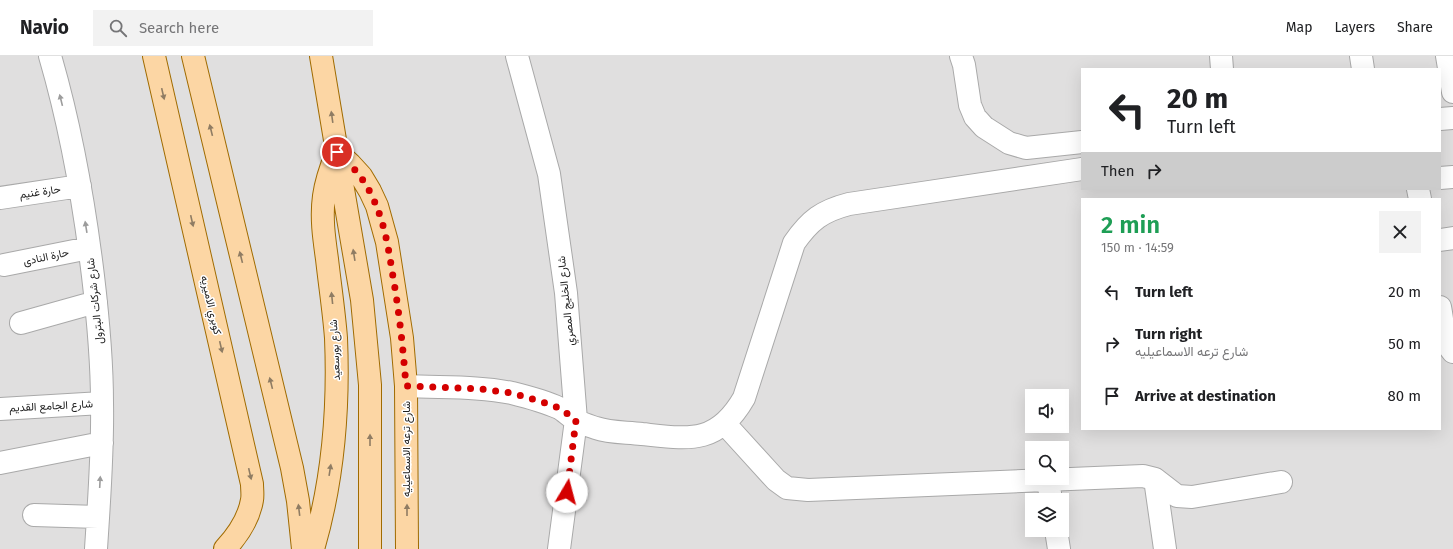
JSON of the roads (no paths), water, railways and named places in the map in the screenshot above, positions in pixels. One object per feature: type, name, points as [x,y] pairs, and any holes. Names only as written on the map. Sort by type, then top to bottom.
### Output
[{"type":"main road","name":"كوبري الاميريه","points":[[154,56],[252,484],[252,499],[247,515],[240,530],[225,549]]},
{"type":"main road","points":[[193,56],[292,468],[298,502],[303,549]]},
{"type":"main road","points":[[321,56],[362,300],[370,385],[370,549]]},
{"type":"main road","name":"شارع ترعه الاسماعيليه","points":[[337,152],[350,164],[367,186],[377,206],[383,223],[387,242],[402,338],[406,386],[407,549]]},
{"type":"main road","name":"شارع بورسعيد","points":[[313,549],[325,498],[332,457],[336,416],[337,376],[335,336],[322,214],[327,181],[337,152]]},
{"type":"street","name":"شارع شركات البترول","points":[[50,56],[68,126],[80,186],[96,302],[102,404],[102,443],[96,549]]},
{"type":"street","name":"شارع الخليج المصري","points":[[517,56],[549,174],[566,293],[576,420],[559,549]]},
{"type":"street","points":[[961,56],[964,65],[970,105],[975,117],[984,127],[1008,143],[1026,148],[1081,142]]},
{"type":"street","points":[[1221,56],[1222,68]]},
{"type":"street","points":[[1361,56],[1363,68]]},
{"type":"street","points":[[1446,56],[1453,92]]},
{"type":"street","points":[[1441,119],[1453,118]]},
{"type":"street","points":[[406,386],[481,389],[512,393],[561,409],[576,420],[598,429],[679,438],[695,437],[711,432],[725,424],[736,412],[744,398],[794,243],[804,229],[817,216],[832,208],[849,204],[1081,169]]},
{"type":"street","points":[[1441,178],[1453,177]]},
{"type":"street","name":"حارة غنيم","points":[[0,198],[80,186]]},
{"type":"street","points":[[1441,240],[1453,238]]},
{"type":"street","name":"حارة النادى","points":[[4,266],[89,248]]},
{"type":"street","points":[[1441,297],[1453,296]]},
{"type":"street","points":[[21,323],[96,302]]},
{"type":"street","points":[[1441,312],[1449,348],[1453,352]]},
{"type":"street","name":"شارع الجامع القديم","points":[[0,409],[102,404]]},
{"type":"street","points":[[725,424],[776,480],[787,488],[808,490],[1050,490],[1143,476],[1155,479],[1177,496],[1192,497],[1281,482]]},
{"type":"street","points":[[0,463],[102,443]]},
{"type":"street","points":[[1155,479],[1165,549]]},
{"type":"street","points":[[34,515],[98,517]]},
{"type":"street","points":[[1057,537],[1059,549]]}]
